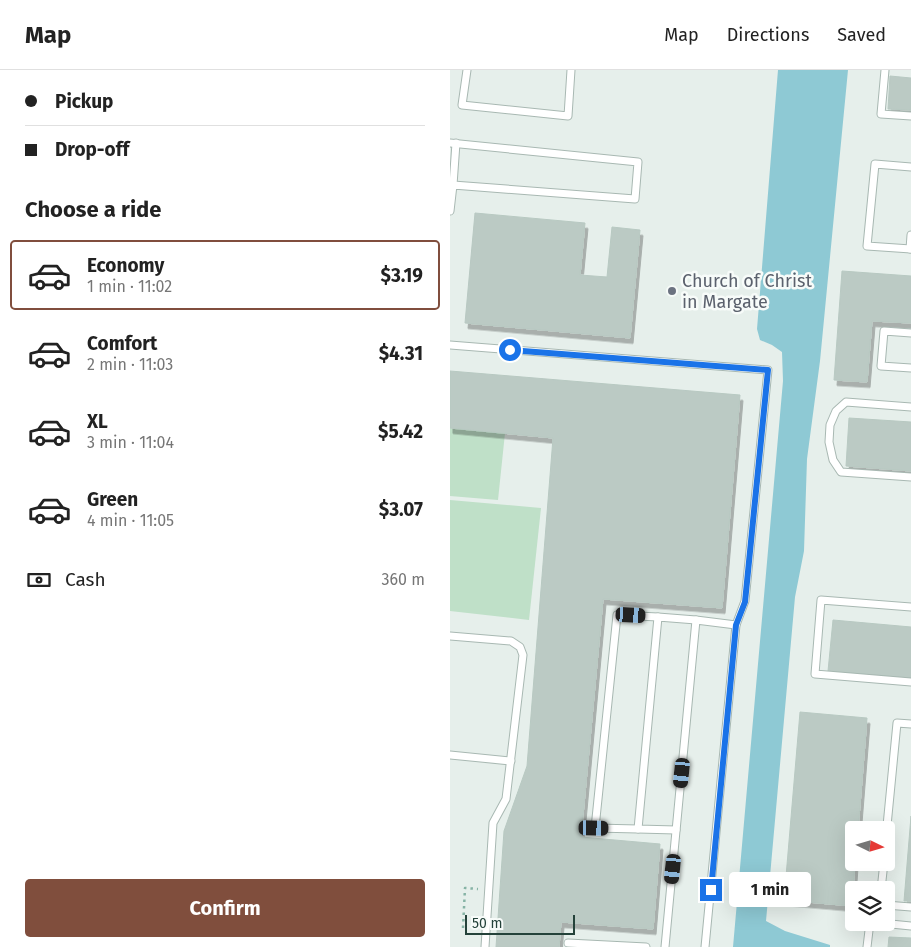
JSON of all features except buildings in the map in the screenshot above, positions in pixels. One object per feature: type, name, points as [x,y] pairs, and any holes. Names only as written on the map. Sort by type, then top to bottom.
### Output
[{"type":"lane","points":[[467,70],[462,105],[568,116],[571,70]]},
{"type":"lane","points":[[885,70],[880,114],[911,116]]},
{"type":"lane","points":[[450,211],[453,185],[453,143],[638,162],[635,199],[453,185]]},
{"type":"lane","points":[[911,167],[875,164],[867,246],[910,249],[911,235]]},
{"type":"lane","points":[[911,333],[884,331],[881,366],[911,368]]},
{"type":"lane","points":[[450,345],[768,370],[745,602],[736,625],[705,947]]},
{"type":"lane","points":[[911,407],[846,402],[836,411],[830,425],[829,442],[832,460],[841,472],[911,477]]},
{"type":"lane","points":[[911,607],[821,600],[815,674],[911,682]]},
{"type":"lane","points":[[676,830],[594,828],[617,615],[696,620],[736,625]]},
{"type":"lane","points":[[638,829],[658,617]]},
{"type":"lane","points":[[665,947],[696,620]]},
{"type":"lane","points":[[450,636],[511,641],[520,647],[523,655],[506,799],[493,823],[485,947]]},
{"type":"lane","points":[[887,821],[897,723],[911,724]]},
{"type":"lane","points":[[450,756],[511,761]]},
{"type":"lane","points":[[895,906],[911,907]]},
{"type":"lane","points":[[895,924],[911,926]]},
{"type":"lane","points":[[868,947],[869,931]]},
{"type":"lane","points":[[568,942],[646,947]]},
{"type":"path","points":[[463,928],[465,888],[479,889]]},
{"type":"green space","points":[[450,428],[505,433],[498,500],[450,496]]},
{"type":"green space","points":[[450,500],[541,508],[529,620],[450,611]]},
{"type":"water","points":[[778,70],[848,70],[820,361],[807,459],[804,551],[795,597],[766,921],[785,931],[830,945],[830,947],[733,947],[783,381],[782,352],[760,340],[757,329]]},
{"type":"place","name":"Church of Christ in Margate","points":[[672,291]]},
{"type":"route","points":[[510,350],[768,370],[745,602],[736,625],[711,890]]}]
